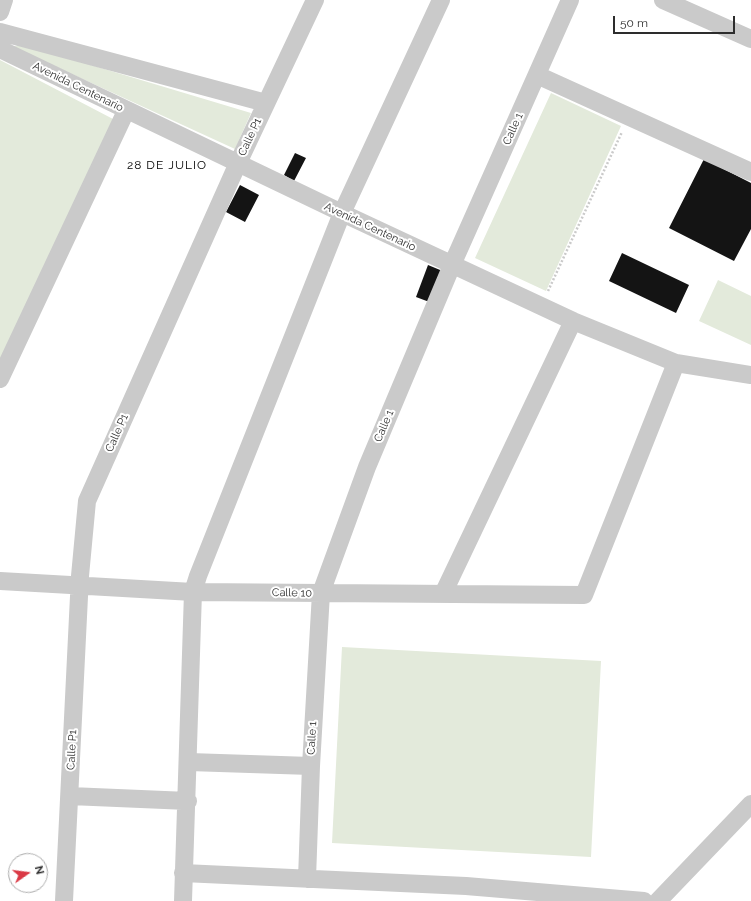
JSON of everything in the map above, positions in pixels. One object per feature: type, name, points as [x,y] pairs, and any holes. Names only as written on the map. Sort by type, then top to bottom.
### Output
[{"type":"street","points":[[0,12],[4,0]]},
{"type":"street","name":"Calle P1","points":[[64,901],[80,586],[87,502],[238,163],[315,0]]},
{"type":"street","points":[[183,901],[188,800],[193,592],[198,576],[342,213],[441,0]]},
{"type":"street","name":"Calle 1","points":[[306,879],[321,593],[367,467],[452,265],[570,0]]},
{"type":"street","points":[[663,0],[751,40]]},
{"type":"street","points":[[0,32],[266,103]]},
{"type":"street","name":"Avenida Centenario","points":[[0,49],[126,111],[573,321],[676,363],[751,375]]},
{"type":"street","points":[[537,75],[751,172]]},
{"type":"street","points":[[1,376],[126,111]]},
{"type":"street","points":[[443,594],[573,321]]},
{"type":"street","name":"Calle 10","points":[[0,581],[193,592],[584,595],[676,363]]},
{"type":"street","points":[[189,762],[311,766]]},
{"type":"street","points":[[70,796],[188,800]]},
{"type":"street","points":[[658,901],[749,810]]},
{"type":"street","points":[[184,873],[306,879],[465,894],[644,901]]},
{"type":"path","points":[[540,306],[630,117]]},
{"type":"green space","points":[[21,44],[251,113],[235,149],[13,47]]},
{"type":"green space","points":[[0,60],[113,119],[0,362]]},
{"type":"green space","points":[[551,93],[621,126],[546,291],[475,258]]},
{"type":"green space","points":[[718,280],[751,296],[751,345],[699,321]]},
{"type":"green space","points":[[342,647],[601,661],[591,857],[332,843]]},
{"type":"building","points":[[295,153],[306,158],[294,181],[284,175]]},
{"type":"building","points":[[704,159],[751,183],[751,229],[734,261],[669,228]]},
{"type":"building","points":[[240,185],[259,195],[245,222],[226,212]]},
{"type":"building","points":[[622,253],[689,285],[676,313],[609,281]]},
{"type":"building","points":[[428,265],[445,272],[432,303],[416,297]]},
{"type":"district","name":"28 DE JULIO","points":[[167,165]]}]
